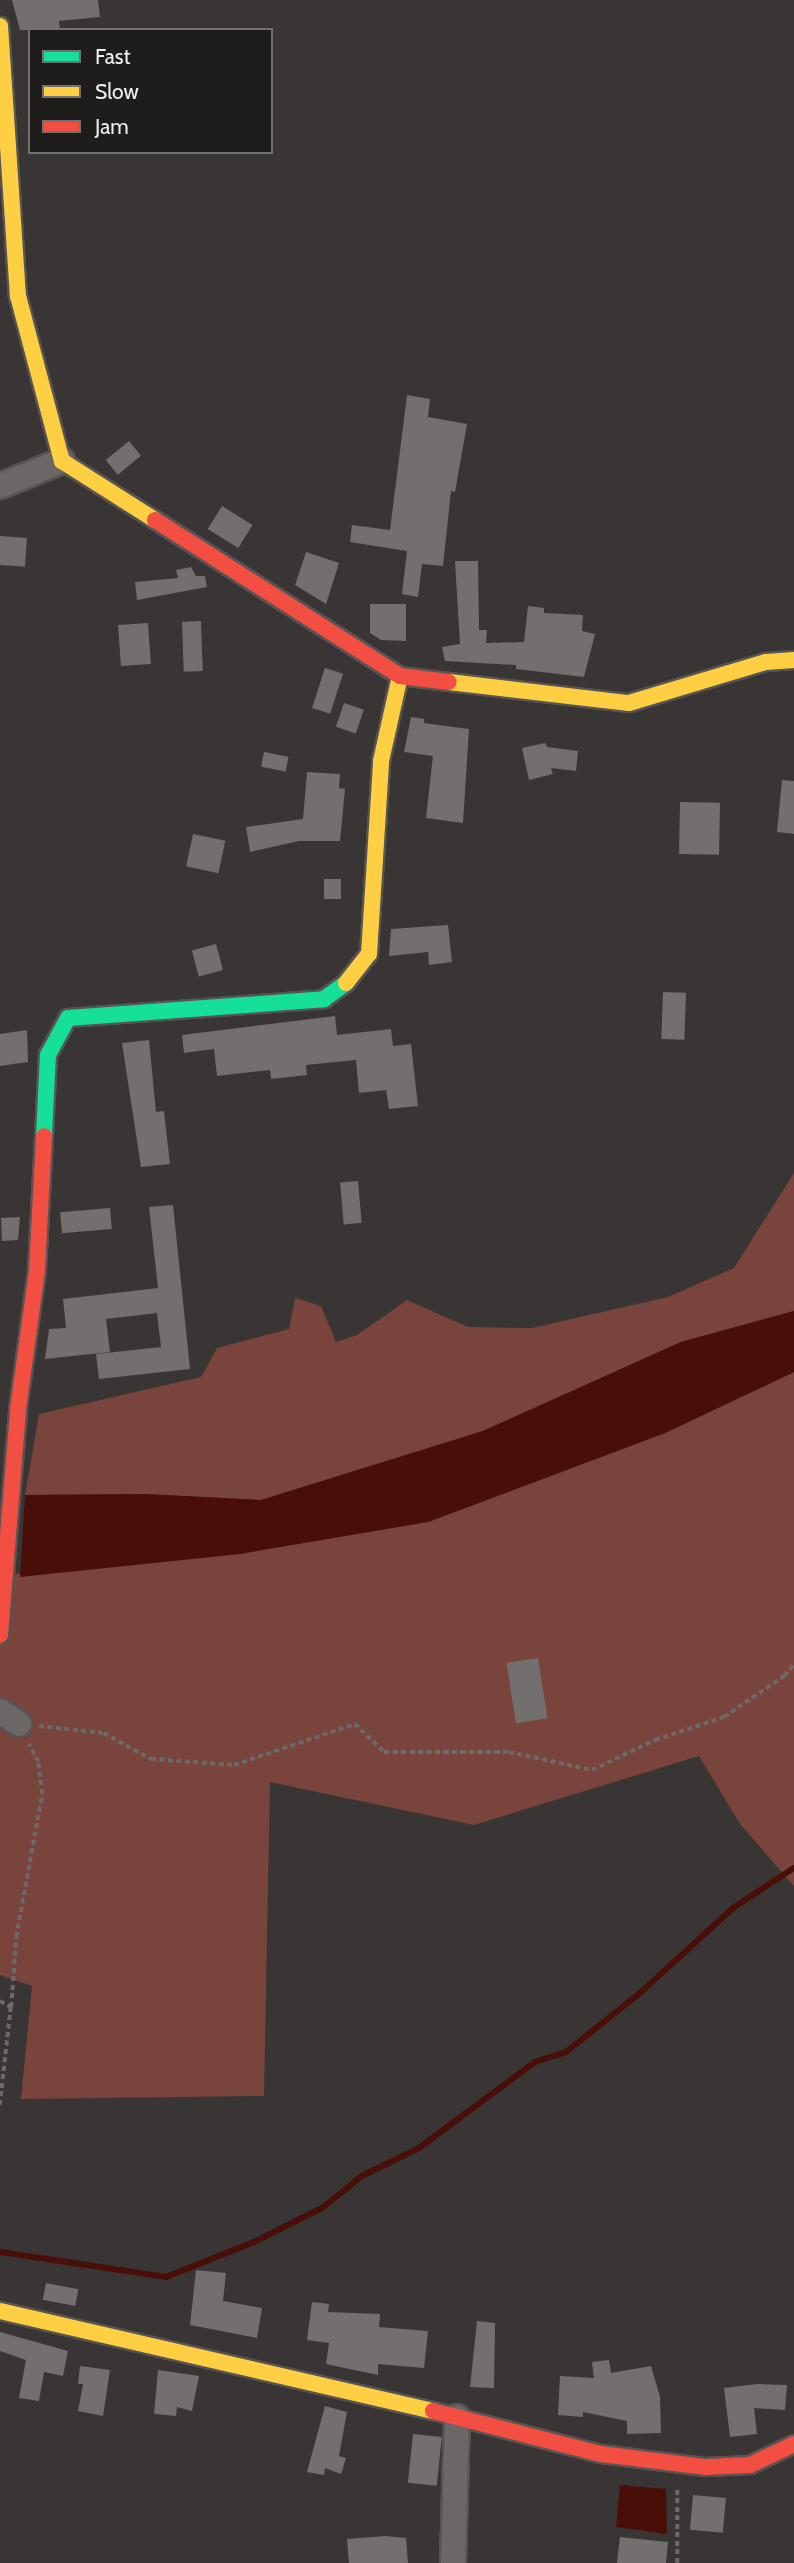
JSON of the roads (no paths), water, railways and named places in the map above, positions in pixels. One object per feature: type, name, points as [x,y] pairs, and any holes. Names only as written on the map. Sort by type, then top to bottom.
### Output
[{"type":"street","points":[[0,26],[18,296],[62,461],[400,676],[629,703],[766,662],[794,660]]},
{"type":"street","points":[[0,486],[62,461]]},
{"type":"street","points":[[0,1635],[18,1409],[37,1270],[48,1055],[68,1018],[324,999],[351,979],[369,954],[381,761],[400,676]]},
{"type":"street","points":[[0,2311],[457,2417],[601,2454],[677,2463],[750,2465],[770,2459],[794,2444]]},
{"type":"street","points":[[453,2563],[457,2417]]},
{"type":"waterway","points":[[1,2252],[166,2277],[254,2242],[322,2208],[362,2176],[419,2148],[535,2062],[566,2052],[640,1993],[733,1908],[794,1868]]}]
